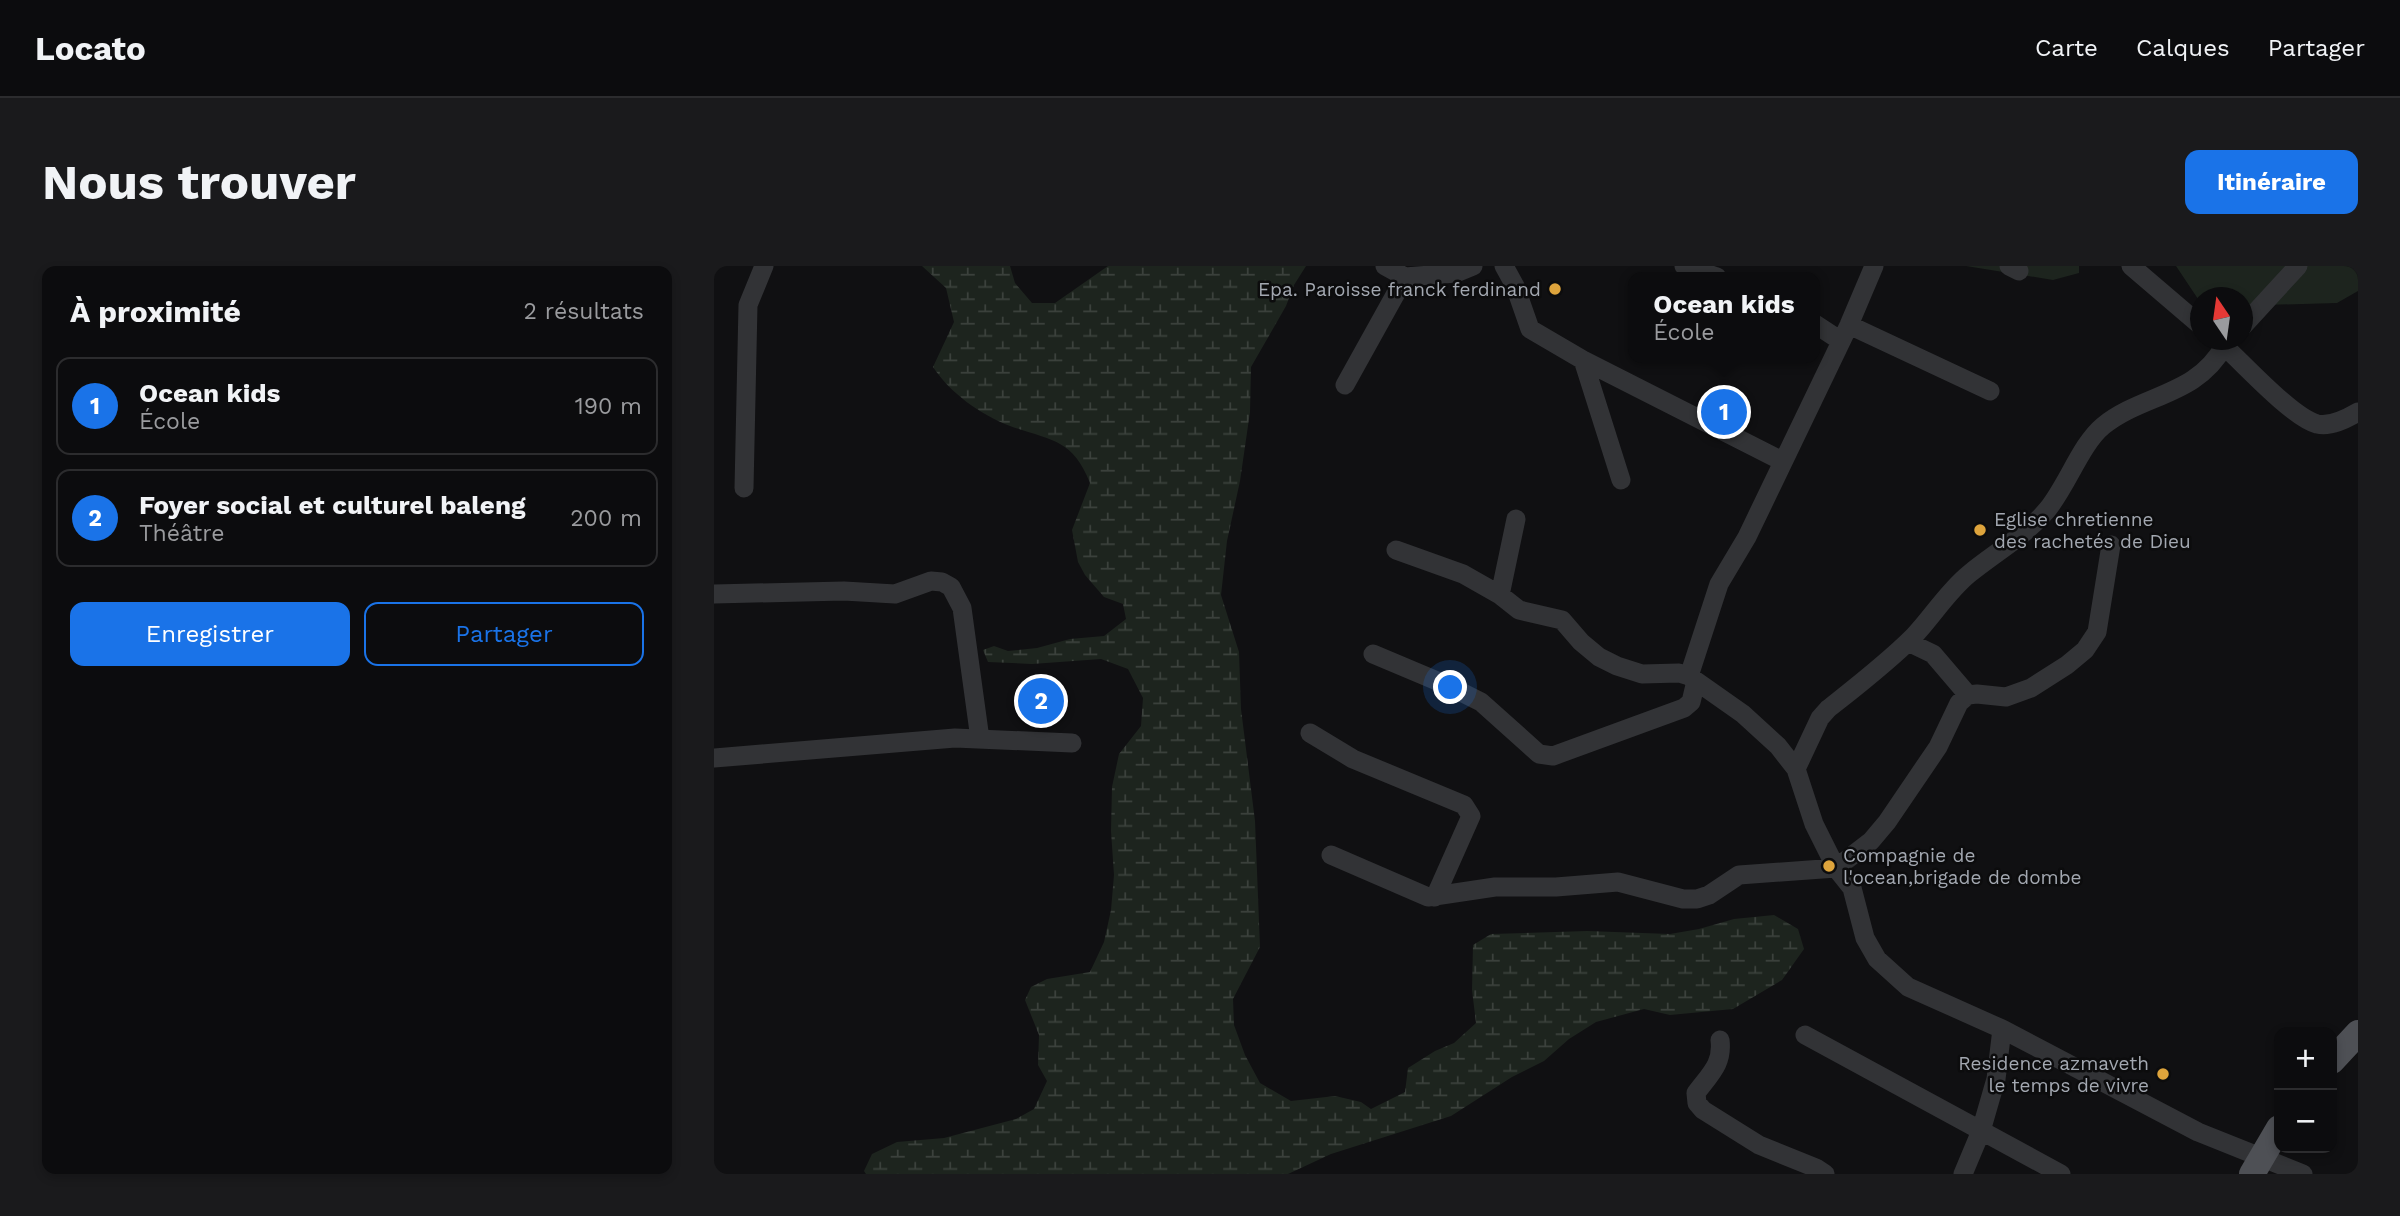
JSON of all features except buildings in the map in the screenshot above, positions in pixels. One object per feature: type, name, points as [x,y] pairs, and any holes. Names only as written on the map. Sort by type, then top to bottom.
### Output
[{"type":"main road","points":[[2337,1056],[2358,1033]]},
{"type":"main road","points":[[2256,1166],[2274,1136]]},
{"type":"street","points":[[744,488],[748,305],[764,266]]},
{"type":"street","points":[[1385,266],[1405,277],[1456,273],[1473,266]]},
{"type":"street","points":[[1505,266],[1530,329],[1583,360],[1782,461]]},
{"type":"street","points":[[1684,266],[1702,272]]},
{"type":"street","points":[[1373,654],[1481,702],[1539,754],[1553,756],[1684,708],[1691,702],[1692,678],[1719,584],[1747,537],[1845,333],[1874,266]]},
{"type":"street","points":[[2131,266],[2190,316]]},
{"type":"street","points":[[2253,315],[2298,266]]},
{"type":"street","points":[[1345,385],[1405,277]]},
{"type":"street","points":[[1820,326],[1990,391]]},
{"type":"street","points":[[1797,769],[1820,718],[1828,709],[1908,642],[1935,614],[1948,594],[1969,574],[2029,529],[2048,509],[2101,427],[2144,403],[2176,391],[2215,364],[2221,350]]},
{"type":"street","points":[[2232,350],[2301,416],[2318,424],[2338,423],[2358,412]]},
{"type":"street","points":[[1583,360],[1621,480]]},
{"type":"street","points":[[1500,595],[1516,519]]},
{"type":"street","points":[[1331,855],[1419,895],[1435,897],[1495,887],[1556,887],[1618,882],[1684,899],[1697,899],[1709,895],[1739,875],[1836,868],[1871,841],[1887,822],[1938,747],[1959,703],[1968,695],[2013,695],[2031,688],[2085,650],[2097,632],[2111,545]]},
{"type":"street","points":[[1396,550],[1463,575],[1500,595],[1519,610],[1566,622],[1581,642],[1599,657],[1617,666],[1642,674],[1679,673],[1692,678],[1743,714],[1778,746],[1797,769],[1814,824],[1836,868],[1852,888],[1865,938],[1877,959],[1908,988],[2002,1029],[2198,1132],[2256,1166],[2303,1174]]},
{"type":"street","points":[[714,594],[844,591],[895,594],[932,581],[942,582],[951,587],[962,608],[979,739]]},
{"type":"street","points":[[1908,642],[1933,654],[1968,695]]},
{"type":"street","points":[[1311,733],[1353,759],[1464,804],[1469,809],[1471,816],[1435,897]]},
{"type":"street","points":[[714,758],[955,738],[1073,743]]},
{"type":"street","points":[[1963,1174],[1981,1131],[1996,1079],[2002,1029]]},
{"type":"street","points":[[1805,1035],[2061,1174]]},
{"type":"street","points":[[1720,1040],[1722,1054],[1718,1064],[1696,1093],[1697,1102],[1703,1110],[1759,1145],[1825,1174]]},
{"type":"green space","points":[[922,266],[1010,266],[1015,283],[1032,303],[1055,303],[1108,266],[1306,266],[1251,367],[1250,412],[1240,481],[1227,541],[1221,595],[1239,652],[1241,709],[1255,821],[1260,947],[1233,999],[1234,1025],[1245,1055],[1260,1083],[1291,1101],[1335,1096],[1361,1102],[1371,1109],[1405,1092],[1408,1068],[1454,1043],[1476,1023],[1472,990],[1473,945],[1491,934],[1587,931],[1670,934],[1734,919],[1774,915],[1798,929],[1804,949],[1782,980],[1733,1009],[1670,1015],[1644,1009],[1596,1022],[1569,1039],[1544,1061],[1512,1077],[1451,1116],[1331,1154],[1288,1174],[866,1174],[864,1171],[872,1154],[897,1142],[944,1138],[1016,1119],[1034,1109],[1047,1081],[1038,1065],[1039,1035],[1025,1000],[1031,987],[1047,979],[1090,972],[1104,942],[1111,910],[1114,875],[1112,787],[1119,754],[1141,726],[1143,698],[1128,669],[1101,659],[1032,664],[988,662],[983,650],[994,646],[1008,651],[1037,648],[1070,639],[1104,636],[1126,619],[1123,604],[1104,597],[1085,575],[1078,562],[1072,530],[1090,483],[1076,457],[1059,443],[988,416],[948,386],[933,367],[954,322],[946,288]]},
{"type":"green space","points":[[1966,266],[2079,266],[2079,273],[2053,280]]},
{"type":"green space","points":[[2176,266],[2358,266],[2358,291],[2337,303],[2264,305],[2253,311],[2253,287],[2190,287]]},
{"type":"place","name":"Epa. Paroisse franck ferdinand","points":[[1555,289]]},
{"type":"place","name":"Ocean kids","points":[[1724,412]]},
{"type":"place","name":"Eglise chretienne des rachetés de Dieu","points":[[1980,530]]},
{"type":"place","name":"Foyer social et culturel baleng","points":[[1041,701]]},
{"type":"place","name":"Compagnie de l'ocean,brigade de dombe","points":[[1829,866]]},
{"type":"place","name":"Residence azmaveth le temps de vivre","points":[[2163,1074]]}]
